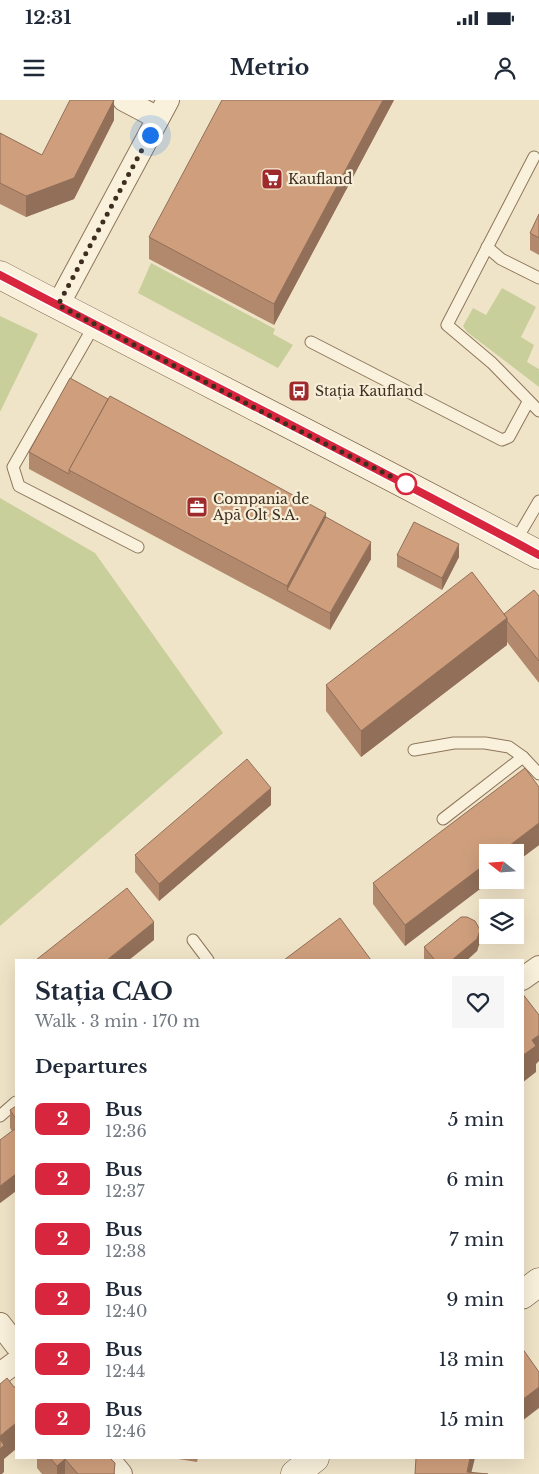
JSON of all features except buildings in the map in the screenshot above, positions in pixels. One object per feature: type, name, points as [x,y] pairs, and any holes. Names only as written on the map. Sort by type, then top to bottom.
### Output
[{"type":"main road","points":[[0,275],[280,421],[402,482],[539,555]]},
{"type":"main road","points":[[524,1293],[539,1282]]},
{"type":"main road","points":[[295,1474],[314,1459]]},
{"type":"main road","points":[[318,1474],[324,1459]]},
{"type":"street","points":[[58,305],[163,109],[124,100]]},
{"type":"street","points":[[524,978],[539,967]]},
{"type":"street","points":[[0,1324],[15,1344]]},
{"type":"street","points":[[0,1374],[15,1363]]},
{"type":"street","points":[[109,1459],[121,1474]]},
{"type":"lane","points":[[534,157],[447,324],[492,363],[528,402],[539,411]]},
{"type":"lane","points":[[487,247],[501,259],[539,278]]},
{"type":"lane","points":[[95,324],[13,467],[19,486],[138,547]]},
{"type":"lane","points":[[311,342],[502,440],[509,437],[528,402]]},
{"type":"lane","points":[[515,542],[539,501]]},
{"type":"lane","points":[[414,750],[454,742],[485,743],[509,747],[523,757],[539,774]]},
{"type":"lane","points":[[443,819],[523,757]]},
{"type":"lane","points":[[193,940],[207,959]]},
{"type":"lane","points":[[0,1116],[15,1103]]},
{"type":"green space","points":[[151,263],[275,329],[273,334],[293,345],[278,368],[138,293]]},
{"type":"green space","points":[[502,288],[536,307],[521,337],[534,345],[527,362],[539,369],[539,387],[467,332],[463,326],[473,308],[486,315]]},
{"type":"green space","points":[[0,316],[38,334],[0,412]]},
{"type":"green space","points":[[0,498],[95,553],[223,733],[0,926]]},
{"type":"bus line","name":"2","points":[[0,275],[280,421],[402,482],[539,555]]},
{"type":"place","name":"Kaufland","points":[[272,179]]},
{"type":"place","name":"Stația Kaufland","points":[[299,391]]},
{"type":"place","name":"Compania de Apă Olt S.A.","points":[[197,507]]},
{"type":"route","points":[[150,135],[58,305],[280,421],[406,484]]}]
